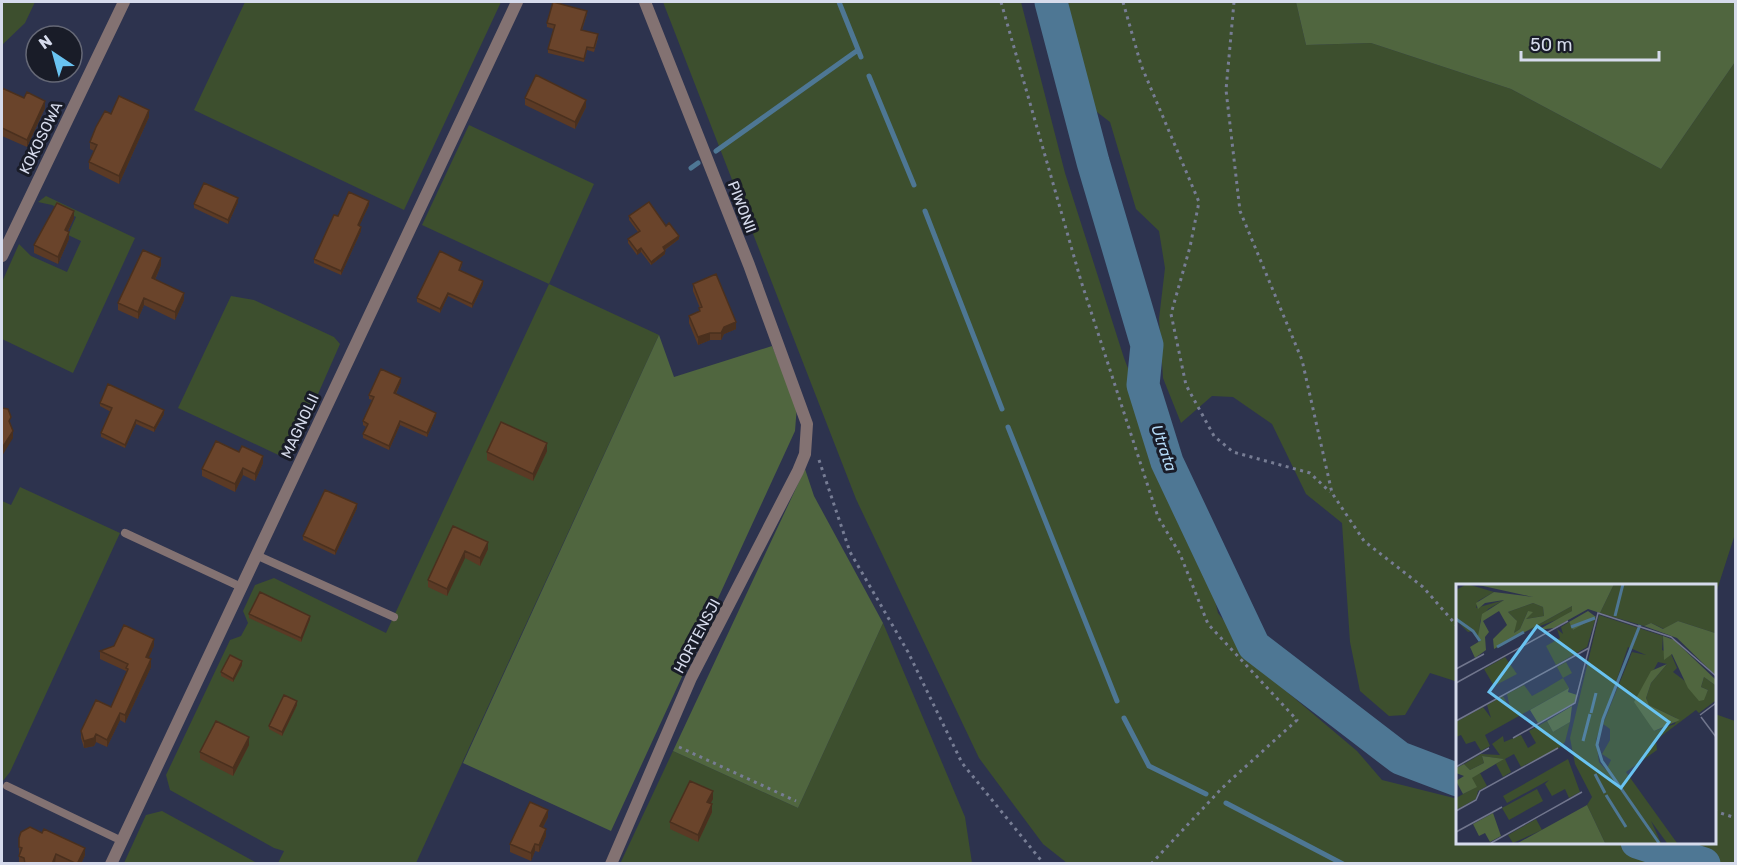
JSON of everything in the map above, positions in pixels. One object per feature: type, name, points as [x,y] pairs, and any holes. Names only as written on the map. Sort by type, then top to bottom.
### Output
[{"type":"street","name":"KOKOSOWA","points":[[2,256],[124,2]]},
{"type":"street","name":"MAGNOLII","points":[[111,864],[239,586],[256,555],[517,2]]},
{"type":"street","name":"PIWONII","points":[[645,2],[749,265],[807,424]]},
{"type":"street","name":"HORTENSJI","points":[[610,864],[691,678],[798,471],[805,454],[807,424]]},
{"type":"lane","points":[[125,532],[239,586]]},
{"type":"lane","points":[[256,555],[394,617]]},
{"type":"lane","points":[[8,786],[122,841]]},
{"type":"path","points":[[1001,2],[1081,281],[1158,517],[1180,554],[1208,624],[1297,720],[1222,788],[1151,864]]},
{"type":"path","points":[[1123,2],[1141,65],[1198,202],[1190,247],[1171,314],[1186,385],[1214,436],[1233,452],[1310,473],[1332,493],[1364,541],[1424,587],[1456,625]]},
{"type":"path","points":[[1234,2],[1226,90],[1240,211],[1302,360],[1332,493]]},
{"type":"path","points":[[818,456],[850,552],[908,652],[962,763],[1044,864]]},
{"type":"path","points":[[663,740],[796,801]]},
{"type":"path","points":[[1716,812],[1736,818]]},
{"type":"green space","points":[[2,2],[35,2],[25,23],[2,45]]},
{"type":"green space","points":[[245,2],[501,2],[404,210],[194,110]]},
{"type":"green space","points":[[663,2],[1021,2],[1065,173],[1124,358],[1210,579],[1218,613],[1267,675],[1357,751],[1382,780],[1456,798],[1456,844],[1716,844],[1716,714],[1735,721],[1735,863],[1067,863],[1043,844],[979,758],[856,499]]},
{"type":"green space","points":[[1068,2],[1296,2],[1306,45],[1371,43],[1511,89],[1661,169],[1735,62],[1736,531],[1716,593],[1716,584],[1456,584],[1456,681],[1430,673],[1405,715],[1389,716],[1360,691],[1350,642],[1342,523],[1306,494],[1272,424],[1233,397],[1212,396],[1181,423],[1163,378],[1159,319],[1165,268],[1159,231],[1136,209],[1110,122],[1093,109]]},
{"type":"green space","points":[[1296,2],[1735,2],[1735,62],[1661,169],[1511,89],[1371,43],[1306,45]]},
{"type":"green space","points":[[469,125],[594,184],[549,284],[422,225]]},
{"type":"green space","points":[[46,196],[135,238],[73,373],[2,339],[2,282],[19,244],[31,256],[67,272],[81,241],[68,235],[76,217],[52,205],[38,202]]},
{"type":"green space","points":[[549,284],[659,335],[416,863],[278,863],[284,851],[274,848],[170,790],[166,775],[230,640],[241,636],[248,623],[243,611],[255,585],[274,578],[386,633]]},
{"type":"green space","points":[[231,296],[254,300],[334,337],[340,344],[289,460],[178,408]]},
{"type":"green space","points":[[659,335],[674,377],[772,346],[797,405],[795,431],[611,831],[463,763]]},
{"type":"green space","points":[[805,469],[814,496],[883,623],[798,808],[673,751]]},
{"type":"green space","points":[[20,487],[120,533],[10,772],[2,782],[2,501],[11,505]]},
{"type":"green space","points":[[883,623],[965,817],[972,863],[620,864],[673,751],[798,808]]},
{"type":"green space","points":[[162,811],[257,863],[124,863],[146,815]]},
{"type":"building","points":[[553,2],[587,11],[581,30],[598,34],[594,48],[587,47],[584,59],[548,49],[555,25],[547,23]]},
{"type":"building","points":[[536,75],[586,100],[575,122],[525,98]]},
{"type":"building","points":[[2,88],[24,98],[27,92],[45,101],[27,140],[2,128]]},
{"type":"building","points":[[119,96],[149,110],[119,176],[89,162],[97,145],[90,142],[96,127],[105,111],[111,114]]},
{"type":"building","points":[[204,183],[238,198],[228,220],[194,204]]},
{"type":"building","points":[[349,192],[369,201],[358,225],[361,227],[341,271],[314,259],[334,215],[338,216]]},
{"type":"building","points":[[649,202],[666,226],[669,223],[679,236],[663,247],[665,251],[651,262],[641,248],[637,251],[628,239],[640,231],[629,216]]},
{"type":"building","points":[[57,203],[74,211],[65,230],[69,232],[58,257],[34,245]]},
{"type":"building","points":[[143,250],[161,258],[152,278],[184,293],[175,312],[144,298],[138,312],[118,303]]},
{"type":"building","points":[[440,251],[462,262],[459,270],[483,281],[472,304],[448,293],[440,309],[417,298]]},
{"type":"building","points":[[716,274],[736,322],[724,327],[721,333],[710,333],[698,337],[689,316],[700,311],[699,308],[702,307],[693,284]]},
{"type":"building","points":[[381,369],[401,378],[394,393],[436,413],[427,433],[400,421],[389,446],[363,434],[368,424],[363,421],[374,397],[369,395]]},
{"type":"building","points":[[108,384],[164,410],[154,428],[136,420],[125,445],[101,433],[112,408],[100,403]]},
{"type":"building","points":[[2,408],[8,409],[13,431],[2,448]]},
{"type":"building","points":[[501,422],[547,443],[533,474],[487,452]]},
{"type":"building","points":[[216,441],[239,452],[242,446],[263,456],[255,474],[243,468],[235,484],[202,469]]},
{"type":"building","points":[[325,490],[357,504],[335,551],[303,536]]},
{"type":"building","points":[[453,526],[488,542],[480,558],[465,551],[447,589],[428,580]]},
{"type":"building","points":[[260,592],[310,616],[301,638],[249,614]]},
{"type":"building","points":[[124,625],[154,639],[146,657],[151,659],[125,715],[120,713],[107,740],[96,734],[94,738],[84,741],[81,731],[96,700],[111,707],[128,669],[126,668],[128,664],[100,651],[114,646]]},
{"type":"building","points":[[230,655],[242,661],[233,679],[221,672]]},
{"type":"building","points":[[284,695],[297,701],[282,732],[269,726]]},
{"type":"building","points":[[216,721],[249,737],[233,768],[200,752]]},
{"type":"building","points":[[690,781],[713,791],[707,802],[712,804],[698,835],[670,822]]},
{"type":"building","points":[[530,802],[548,810],[540,826],[546,829],[539,845],[535,844],[531,853],[510,844]]},
{"type":"building","points":[[30,827],[42,833],[44,829],[85,848],[77,864],[56,854],[52,864],[25,864],[24,858],[19,856],[22,848],[19,847],[19,838],[21,832]]},
{"type":"waterway","points":[[839,2],[861,57]]},
{"type":"waterway","name":"Utrata","points":[[1051,2],[1093,162],[1147,345],[1143,385],[1167,462],[1254,646],[1400,758],[1456,779]]},
{"type":"waterway","points":[[716,151],[858,50]]},
{"type":"waterway","points":[[869,76],[914,185]]},
{"type":"waterway","points":[[691,168],[698,163]]},
{"type":"waterway","points":[[925,211],[1002,409]]},
{"type":"waterway","points":[[1008,427],[1117,701]]},
{"type":"waterway","points":[[1124,718],[1149,766],[1206,794]]},
{"type":"waterway","points":[[1226,803],[1343,864]]},
{"type":"waterway","name":"Utrata","points":[[1643,844],[1704,864]]}]
